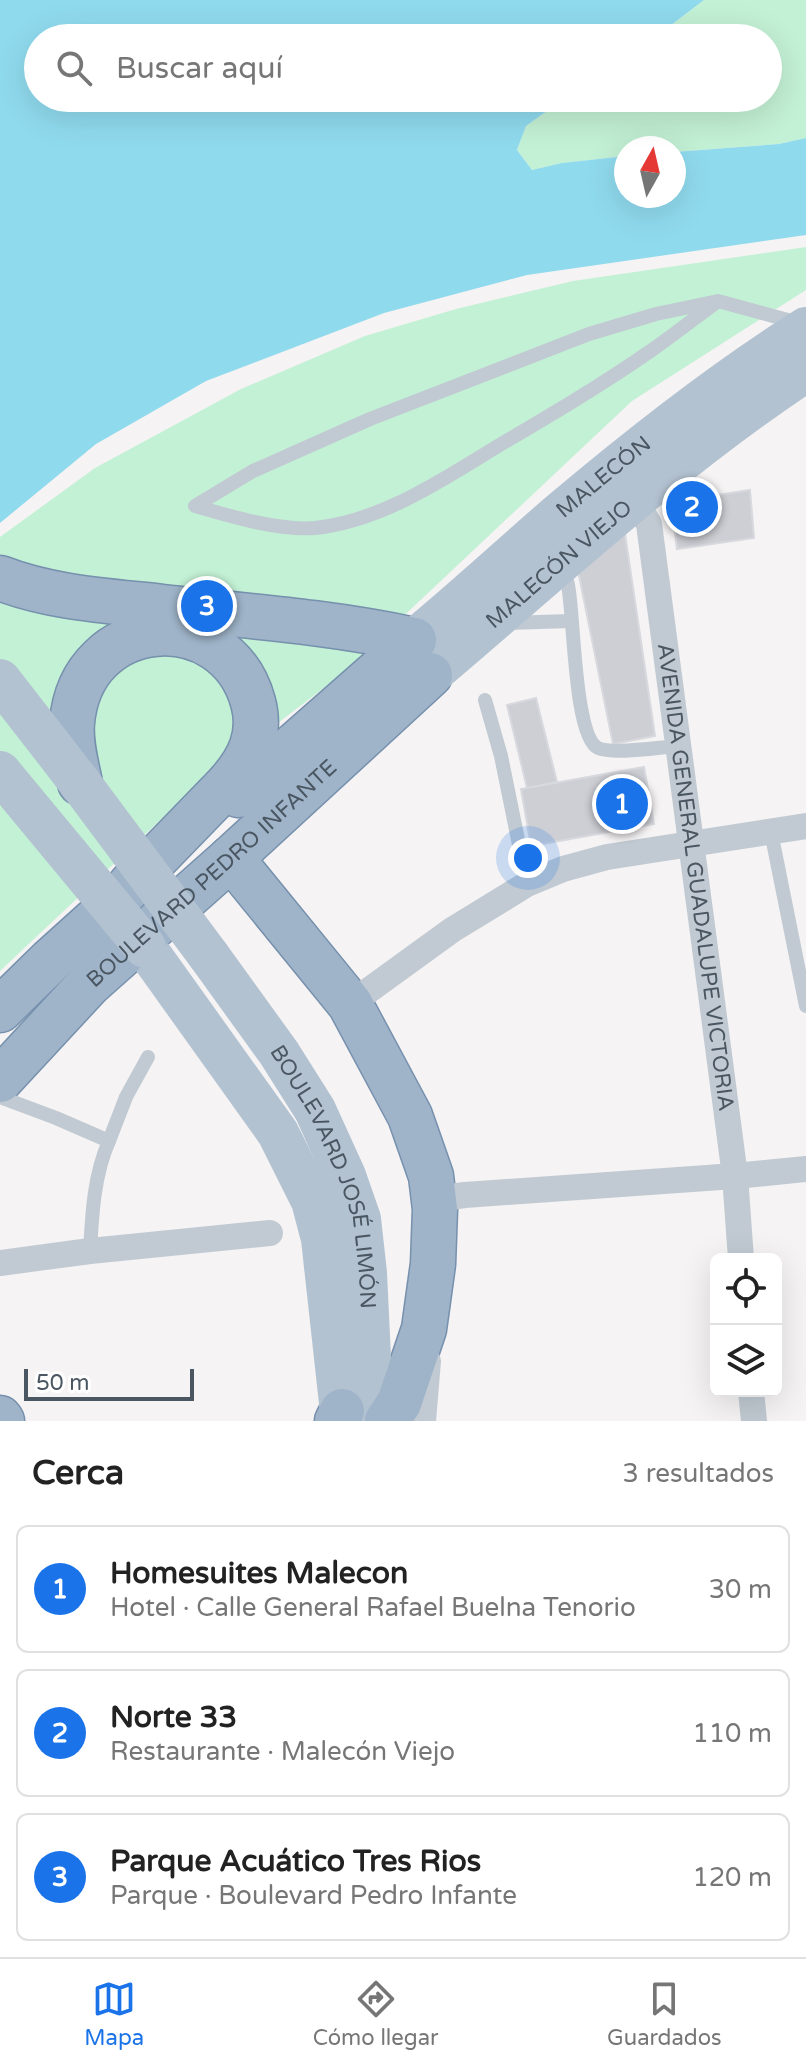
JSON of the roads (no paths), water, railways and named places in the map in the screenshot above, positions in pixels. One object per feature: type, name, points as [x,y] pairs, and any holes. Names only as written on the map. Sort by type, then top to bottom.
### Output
[{"type":"highway","points":[[0,578],[93,600],[292,620],[413,650]]},
{"type":"highway","points":[[0,1042],[83,954],[110,909],[249,757],[256,732],[256,712],[243,677],[220,652],[202,642],[170,633],[127,639],[111,648],[99,659],[80,687],[72,722],[72,743],[80,783]]},
{"type":"highway","name":"BOULEVARD PEDRO INFANTE","points":[[0,1080],[89,984],[231,858],[413,650]]},
{"type":"highway","name":"BOULEVARD PEDRO INFANTE","points":[[0,1010],[50,961],[202,827],[413,650]]},
{"type":"highway","points":[[231,858],[350,1004],[410,1116],[431,1176],[435,1204],[433,1264],[424,1329],[399,1403],[387,1421]]},
{"type":"main road","name":"MALECÓN","points":[[413,650],[562,512],[682,414],[806,327]]},
{"type":"main road","name":"MALECÓN VIEJO","points":[[413,650],[485,628],[635,500],[739,418],[806,371]]},
{"type":"main road","name":"BOULEVARD JOSÉ LIMÓN","points":[[0,680],[209,956],[279,1053],[315,1110],[345,1176],[360,1219],[366,1273],[348,1418]]},
{"type":"main road","name":"BOULEVARD JOSÉ LIMÓN","points":[[0,772],[145,947],[278,1133],[312,1201],[322,1239],[348,1418]]},
{"type":"street","name":"AVENIDA GENERAL GUADALUPE VICTORIA","points":[[635,500],[649,524],[735,1176],[741,1253]]},
{"type":"street","points":[[350,1004],[452,930],[527,884],[563,869],[607,857],[806,826]]},
{"type":"street","points":[[423,1421],[426,1373],[448,1263],[447,1243],[435,1204],[481,1194],[806,1169]]},
{"type":"street","points":[[0,1263],[270,1233]]},
{"type":"street","points":[[752,1397],[754,1421]]},
{"type":"lane","points":[[718,301],[648,353],[577,399],[441,481],[374,513],[339,524],[294,528],[195,506],[253,471],[370,419],[589,334],[656,314],[718,301],[806,327]]},
{"type":"lane","points":[[561,563],[568,584],[583,717],[590,741],[595,747],[609,750],[679,746]]},
{"type":"lane","points":[[485,628],[506,623],[571,621]]},
{"type":"lane","points":[[485,700],[501,756],[527,884]]},
{"type":"lane","points":[[771,832],[801,963],[806,1006]]},
{"type":"lane","points":[[90,1251],[102,1157],[126,1097],[148,1057]]},
{"type":"lane","points":[[0,1097],[109,1141]]},
{"type":"water","points":[[0,0],[704,0],[672,24],[24,24],[24,112],[546,112],[526,126],[517,150],[532,170],[614,157],[614,208],[686,208],[686,151],[779,144],[806,138],[806,235],[527,275],[384,313],[206,381],[96,444],[0,523]]},
{"type":"place","name":"Norte 33","points":[[692,507]]},
{"type":"place","name":"Parque Acuático Tres Rios","points":[[207,606]]},
{"type":"place","name":"Homesuites Malecon","points":[[622,804]]}]
